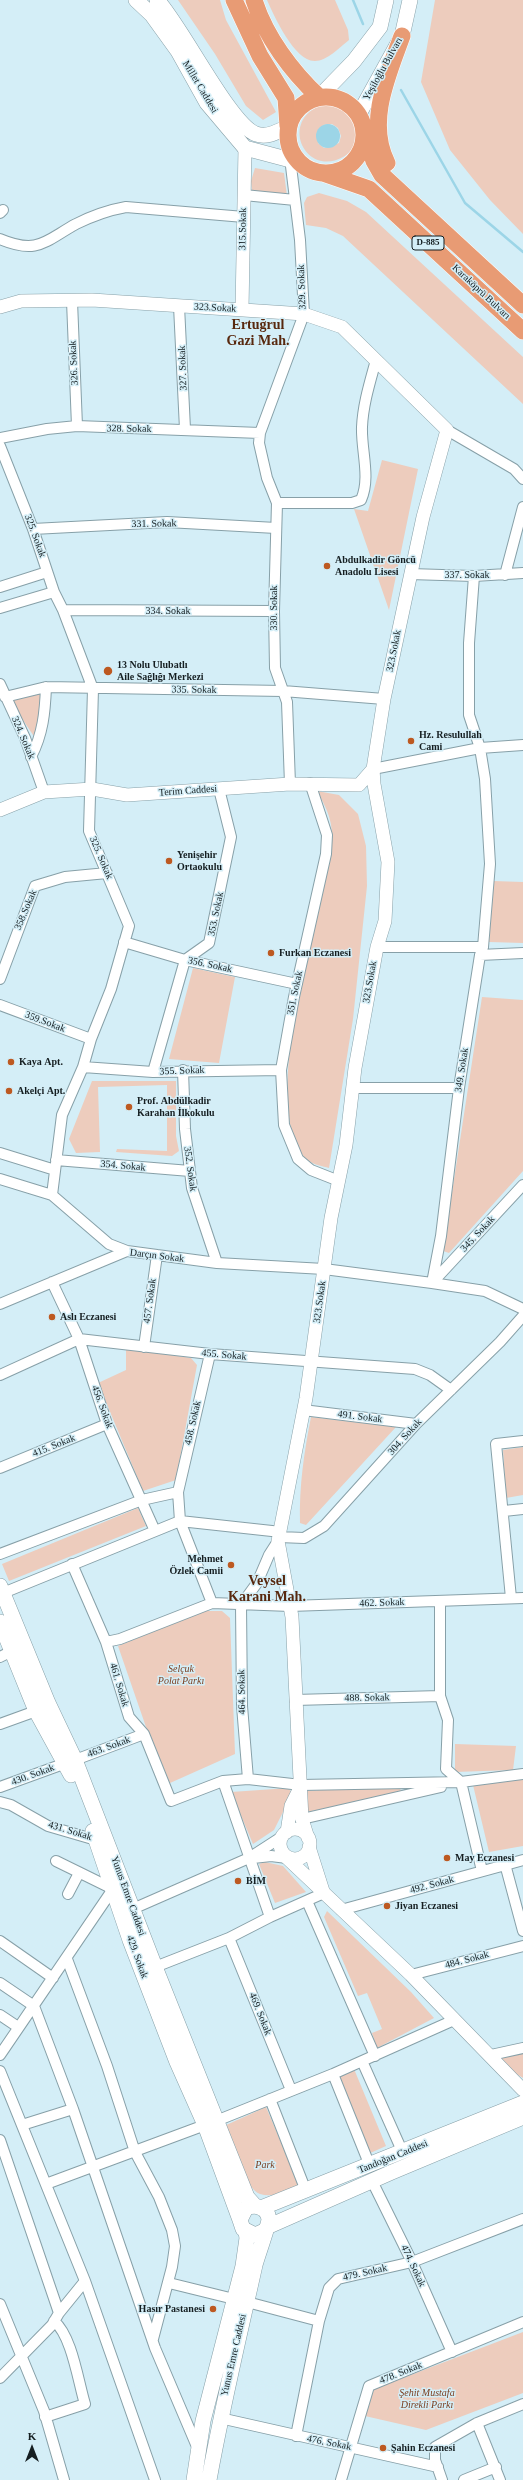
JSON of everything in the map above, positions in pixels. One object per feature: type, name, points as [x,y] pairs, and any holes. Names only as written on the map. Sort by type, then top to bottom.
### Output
[{"type":"highway","points":[[234,0],[260,56],[286,98],[289,145],[294,160],[305,167],[323,173],[336,172],[348,167],[357,158],[363,147],[365,134]]},
{"type":"highway","points":[[254,0],[279,51],[302,81],[319,97],[299,107],[292,116],[288,127]]},
{"type":"highway","points":[[402,36],[383,91],[379,133],[382,153],[407,198]]},
{"type":"highway","name":"D-885","points":[[319,97],[341,99],[358,114],[365,134]]},
{"type":"highway","name":"Karaköprü Bulvarı","points":[[365,134],[374,160],[382,175],[523,305]]},
{"type":"highway","name":"Karaköprü Bulvarı","points":[[323,173],[369,189],[523,331]]},
{"type":"main road","name":"Millet Caddesi","points":[[136,0],[152,15],[178,51],[207,102],[245,148]]},
{"type":"main road","name":"Millet Caddesi","points":[[157,0],[169,12],[208,77],[246,129],[256,134],[268,136],[288,127]]},
{"type":"main road","points":[[319,97],[354,61],[380,27],[386,0]]},
{"type":"main road","name":"Yeşiloğlu Bulvarı","points":[[358,114],[402,36],[410,0]]},
{"type":"main road","points":[[245,148],[294,160]]},
{"type":"main road","name":"Yunus Emre Caddesi","points":[[1,1589],[48,1703],[128,1911],[155,1967],[211,2123],[247,2197],[258,2207]]},
{"type":"main road","name":"429. Sokak","points":[[0,1622],[6,1654],[36,1711],[70,1761],[112,1889],[128,1911],[164,2029],[211,2123],[243,2226]]},
{"type":"main road","name":"Tandoğan Caddesi","points":[[266,2229],[371,2173],[403,2153],[523,2103]]},
{"type":"main road","name":"Tandoğan Caddesi","points":[[258,2207],[306,2191],[371,2173],[523,2118]]},
{"type":"main road","points":[[258,2207],[268,2217],[266,2229],[255,2235],[243,2226],[246,2208],[258,2207]]},
{"type":"main road","name":"Yunus Emre Caddesi","points":[[209,2480],[241,2300],[243,2266],[248,2238],[243,2226]]},
{"type":"main road","name":"Yunus Emre Caddesi","points":[[194,2480],[203,2421],[241,2300],[266,2229]]},
{"type":"street","name":"315.Sokak","points":[[242,309],[245,148]]},
{"type":"street","name":"329. Sokak","points":[[260,433],[304,314],[301,248],[295,200],[294,160]]},
{"type":"street","points":[[244,195],[295,200]]},
{"type":"street","points":[[0,239],[23,246],[41,245],[76,224],[110,210],[126,207],[244,217]]},
{"type":"street","name":"323.Sokak","points":[[0,307],[21,301],[72,301],[242,309],[304,314],[342,327],[447,430],[437,461],[410,574],[384,699],[373,769],[374,784],[388,862],[385,920],[377,947],[352,1088],[346,1145],[324,1269],[312,1362],[279,1537]]},
{"type":"street","name":"326. Sokak","points":[[72,301],[77,426]]},
{"type":"street","name":"327. Sokak","points":[[179,306],[185,429]]},
{"type":"street","points":[[277,502],[352,503],[361,500],[365,474],[362,426],[367,393],[376,360]]},
{"type":"street","name":"328. Sokak","points":[[0,438],[77,426],[120,429],[185,429],[260,433]]},
{"type":"street","points":[[447,430],[514,468],[523,479]]},
{"type":"street","name":"330. Sokak","points":[[260,433],[259,443],[266,478],[277,502],[274,611],[275,668],[287,702],[290,784]]},
{"type":"street","name":"325. Sokak","points":[[0,446],[2,457],[33,529],[54,592],[63,610],[93,689],[92,789],[89,831],[129,926],[111,989],[91,1039],[83,1067],[62,1115],[52,1195]]},
{"type":"street","points":[[505,575],[523,507]]},
{"type":"street","name":"331. Sokak","points":[[33,529],[167,522],[276,528]]},
{"type":"street","points":[[0,587],[47,572]]},
{"type":"street","name":"337. Sokak","points":[[410,574],[474,576],[523,573]]},
{"type":"street","name":"349. Sokak","points":[[432,1283],[441,1236],[459,1088],[482,951],[490,864],[485,779],[480,748],[469,715],[470,643],[474,576]]},
{"type":"street","points":[[0,608],[54,592]]},
{"type":"street","name":"334. Sokak","points":[[63,610],[274,611]]},
{"type":"street","name":"324. Sokak","points":[[0,684],[44,792]]},
{"type":"street","points":[[31,757],[38,744],[44,724],[46,687]]},
{"type":"street","name":"335. Sokak","points":[[5,697],[46,687],[93,689],[282,691],[384,699]]},
{"type":"street","points":[[373,769],[480,748],[523,745]]},
{"type":"street","name":"Terim Caddesi","points":[[0,810],[44,792],[92,789],[127,795],[310,783],[358,785],[373,769]]},
{"type":"street","name":"351. Sokak","points":[[310,783],[327,835],[320,885],[297,984],[281,1070],[284,1125],[298,1159],[311,1170],[339,1181]]},
{"type":"street","name":"353. Sokak","points":[[186,960],[209,943],[231,837],[220,789]]},
{"type":"street","name":"358.Sokak","points":[[0,979],[34,886],[65,877],[107,873]]},
{"type":"street","name":"356. Sokak","points":[[124,942],[186,960],[297,984]]},
{"type":"street","points":[[377,947],[523,953]]},
{"type":"street","points":[[153,1072],[186,960]]},
{"type":"street","name":"359.Sokak","points":[[0,1005],[91,1039]]},
{"type":"street","name":"355. Sokak","points":[[83,1067],[153,1072],[183,1070],[281,1070]]},
{"type":"street","name":"352. Sokak","points":[[183,1070],[184,1129],[192,1188],[217,1263]]},
{"type":"street","points":[[352,1088],[459,1088]]},
{"type":"street","name":"354. Sokak","points":[[0,1154],[56,1165],[190,1171]]},
{"type":"street","points":[[0,1179],[52,1195],[109,1244],[127,1251]]},
{"type":"street","name":"345. Sokak","points":[[432,1283],[523,1185]]},
{"type":"street","name":"Darçın Sokak","points":[[0,1304],[127,1251],[217,1263],[324,1269]]},
{"type":"street","name":"457. Sokak","points":[[144,1347],[157,1255]]},
{"type":"street","points":[[324,1269],[485,1291],[523,1309]]},
{"type":"street","name":"456. Sokak","points":[[52,1282],[79,1339],[108,1424],[156,1531]]},
{"type":"street","name":"304. Sokak","points":[[180,1521],[279,1537],[304,1538],[324,1526],[416,1424],[500,1342],[523,1316]]},
{"type":"street","points":[[0,1375],[79,1339]]},
{"type":"street","name":"455. Sokak","points":[[79,1339],[210,1354],[415,1370],[430,1376],[451,1390]]},
{"type":"street","name":"458. Sokak","points":[[210,1354],[178,1492],[180,1521],[212,1603]]},
{"type":"street","name":"491. Sokak","points":[[303,1410],[416,1424]]},
{"type":"street","name":"415. Sokak","points":[[0,1468],[108,1424]]},
{"type":"street","points":[[511,1598],[504,1511],[496,1444],[523,1441]]},
{"type":"street","points":[[0,1554],[142,1500],[178,1492]]},
{"type":"street","points":[[504,1511],[523,1509]]},
{"type":"street","points":[[1,1589],[72,1564],[180,1521]]},
{"type":"street","points":[[241,1605],[257,1583],[269,1555],[279,1537]]},
{"type":"street","points":[[279,1537],[290,1606],[295,1700],[302,1785],[302,1819],[324,1893]]},
{"type":"street","name":"461. Sokak","points":[[72,1564],[106,1642],[129,1717],[144,1734],[171,1802],[223,1781]]},
{"type":"street","name":"462. Sokak","points":[[106,1642],[120,1639],[212,1603],[290,1606],[523,1598]]},
{"type":"street","points":[[440,1602],[440,1696],[448,1720],[446,1769],[460,1782],[482,1871]]},
{"type":"street","name":"464. Sokak","points":[[241,1605],[242,1706],[248,1779]]},
{"type":"street","name":"488. Sokak","points":[[295,1700],[440,1696]]},
{"type":"street","points":[[0,1724],[36,1711]]},
{"type":"street","name":"463. Sokak","points":[[70,1761],[144,1734]]},
{"type":"street","name":"430. Sokak","points":[[0,1787],[70,1761]]},
{"type":"street","points":[[302,1819],[460,1782],[523,1774]]},
{"type":"street","points":[[270,1917],[223,1781],[248,1779],[302,1785],[460,1782]]},
{"type":"street","points":[[302,1785],[291,1806],[285,1834],[280,1845],[287,1858],[411,1975],[454,2020],[491,2054],[523,2090]]},
{"type":"street","name":"431. Sokak","points":[[0,1802],[11,1805],[48,1826],[96,1840]]},
{"type":"street","points":[[128,1911],[249,1858],[285,1834],[296,1830],[308,1842]]},
{"type":"street","points":[[249,1858],[271,1856],[301,1858],[308,1842]]},
{"type":"street","name":"492. Sokak","points":[[341,1910],[523,1860]]},
{"type":"street","points":[[0,2055],[67,1958],[112,1889],[56,1861]]},
{"type":"street","points":[[505,1864],[523,1931]]},
{"type":"street","points":[[68,1894],[79,1873]]},
{"type":"street","points":[[155,1967],[229,1938],[270,1917],[324,1893]]},
{"type":"street","points":[[307,1901],[375,2056]]},
{"type":"street","name":"469. Sokak","points":[[229,1938],[291,2090]]},
{"type":"street","points":[[0,1941],[53,1978]]},
{"type":"street","name":"484. Sokak","points":[[411,1975],[523,1946]]},
{"type":"street","points":[[67,1958],[108,2066],[135,2152],[159,2197],[172,2230],[175,2246],[169,2283],[153,2339]]},
{"type":"street","points":[[0,1983],[34,2006],[73,2109],[153,2339],[199,2451]]},
{"type":"street","points":[[0,2015],[18,2027]]},
{"type":"street","points":[[46,2184],[211,2123],[333,2074],[454,2020]]},
{"type":"street","points":[[491,2054],[523,2048]]},
{"type":"street","points":[[362,2061],[403,2153]]},
{"type":"street","points":[[0,2071],[85,2281],[155,2480]]},
{"type":"street","name":"474. Sokak","points":[[333,2074],[371,2173],[452,2352]]},
{"type":"street","points":[[270,2099],[306,2191]]},
{"type":"street","points":[[22,2125],[73,2109]]},
{"type":"street","points":[[0,2140],[56,2317],[62,2327],[69,2346],[85,2404],[45,2417]]},
{"type":"street","name":"479. Sokak","points":[[296,2436],[320,2321],[329,2288],[338,2279],[412,2262],[523,2219]]},
{"type":"street","points":[[0,2378],[20,2358],[56,2317],[85,2281]]},
{"type":"street","points":[[169,2283],[320,2321]]},
{"type":"street","points":[[0,2304],[20,2358],[45,2417],[64,2480]]},
{"type":"street","name":"478. Sokak","points":[[341,2480],[369,2386],[523,2322]]},
{"type":"street","points":[[442,2480],[438,2467],[435,2447],[477,2423],[523,2404]]},
{"type":"street","name":"476. Sokak","points":[[220,2418],[438,2467]]},
{"type":"street","points":[[477,2423],[500,2480]]},
{"type":"street","points":[[464,2480],[496,2467]]},
{"type":"green space","points":[[178,0],[220,0],[226,20],[276,112],[263,120],[246,106],[215,54]]},
{"type":"green space","points":[[267,0],[335,0],[348,30],[349,40],[324,59],[315,61],[307,59],[300,54],[286,37]]},
{"type":"green space","points":[[435,0],[523,0],[523,234],[490,200],[450,150],[421,82]]},
{"type":"green space","points":[[322,105],[329,105],[342,109],[347,113],[354,123],[356,130],[355,144],[348,154],[330,161],[318,160],[308,154],[302,145],[300,134],[302,123],[309,113]],"holes":[[[332,124],[338,128],[341,136],[339,143],[324,148],[318,143],[323,125]]]},
{"type":"green space","points":[[255,168],[284,173],[287,196],[252,192],[251,181]]},
{"type":"green space","points":[[319,193],[347,201],[366,212],[523,357],[523,404],[343,236],[326,228],[306,225],[304,203],[307,197]]},
{"type":"green space","points":[[382,460],[418,469],[389,610],[354,509],[368,511]]},
{"type":"green space","points":[[42,690],[37,741],[9,699]]},
{"type":"green space","points":[[317,791],[339,795],[358,814],[366,846],[367,886],[353,1019],[329,1168],[309,1161],[300,1151],[293,1137],[288,1102],[288,1064],[292,1034],[332,842],[328,813]]},
{"type":"green space","points":[[493,881],[523,882],[523,943],[489,942]]},
{"type":"green space","points":[[193,968],[235,977],[219,1063],[169,1059]]},
{"type":"green space","points":[[482,997],[523,1000],[523,1171],[449,1253],[443,1251]]},
{"type":"green space","points":[[92,1081],[176,1081],[176,1136],[179,1151],[172,1156],[116,1152],[117,1149],[167,1151],[167,1085],[98,1087],[100,1152],[76,1153],[69,1139]]},
{"type":"green space","points":[[126,1348],[191,1358],[197,1365],[176,1480],[143,1491],[98,1383],[126,1370]]},
{"type":"green space","points":[[311,1417],[396,1427],[306,1525],[300,1523],[300,1496],[304,1457]]},
{"type":"green space","points":[[523,1447],[523,1495],[506,1498],[503,1450]]},
{"type":"green space","points":[[138,1508],[146,1526],[9,1581],[2,1564]]},
{"type":"green space","name":"Selçuk Polat Parkı","points":[[203,1611],[222,1611],[230,1618],[235,1754],[170,1783],[146,1727],[118,1646]]},
{"type":"green space","points":[[455,1744],[516,1746],[513,1770],[455,1772]]},
{"type":"green space","points":[[523,1778],[523,1846],[489,1852],[473,1785]]},
{"type":"green space","points":[[396,1785],[401,1790],[400,1793],[307,1812],[307,1791]]},
{"type":"green space","points":[[289,1788],[292,1794],[274,1830],[253,1844],[231,1792]]},
{"type":"green space","points":[[265,1862],[283,1866],[306,1892],[275,1903],[259,1864]]},
{"type":"green space","points":[[327,1911],[411,1992],[434,2018],[377,2048],[372,2033],[382,2029],[367,1993],[358,1996],[324,1917]]},
{"type":"green space","points":[[523,2052],[523,2078],[515,2073],[500,2057]]},
{"type":"green space","points":[[354,2069],[386,2146],[368,2154],[335,2077]]},
{"type":"green space","name":"Park","points":[[266,2107],[300,2187],[280,2194],[260,2194],[248,2183],[238,2163],[224,2126]]},
{"type":"green space","name":"Şehit Mustafa Direkli Parkı","points":[[523,2332],[523,2393],[426,2430],[365,2416],[374,2389]]},
{"type":"water","points":[[328,124],[337,127],[340,136],[337,145],[328,148],[319,145],[316,136],[319,127]]},
{"type":"waterway","points":[[353,0],[363,24]]},
{"type":"waterway","points":[[401,90],[465,203],[523,252]]},
{"type":"place","name":"Abdulkadir Göncü Anadolu Lisesi","points":[[327,566]]},
{"type":"place","name":"13 Nolu Ulubatlı Aile Sağlığı Merkezi","points":[[108,671]]},
{"type":"place","name":"Hz. Resulullah Cami","points":[[411,741]]},
{"type":"place","name":"Yenişehir Ortaokulu","points":[[169,861]]},
{"type":"place","name":"Furkan Eczanesi","points":[[271,953]]},
{"type":"place","name":"Kaya Apt.","points":[[11,1062]]},
{"type":"place","name":"Akelçi Apt.","points":[[9,1091]]},
{"type":"place","name":"Prof. Abdülkadir Karahan İlkokulu","points":[[129,1107]]},
{"type":"place","name":"Aslı Eczanesi","points":[[52,1317]]},
{"type":"place","name":"Mehmet Özlek Camii","points":[[231,1565]]},
{"type":"place","name":"May Eczanesi","points":[[447,1858]]},
{"type":"place","name":"BİM","points":[[238,1881]]},
{"type":"place","name":"Jiyan Eczanesi","points":[[387,1906]]},
{"type":"place","name":"Hasır Pastanesi","points":[[213,2309]]},
{"type":"place","name":"Şahin Eczanesi","points":[[383,2448]]},
{"type":"district","name":"Ertuğrul Gazi Mah.","points":[[258,334]]},
{"type":"district","name":"Veysel Karani Mah.","points":[[267,1590]]}]
